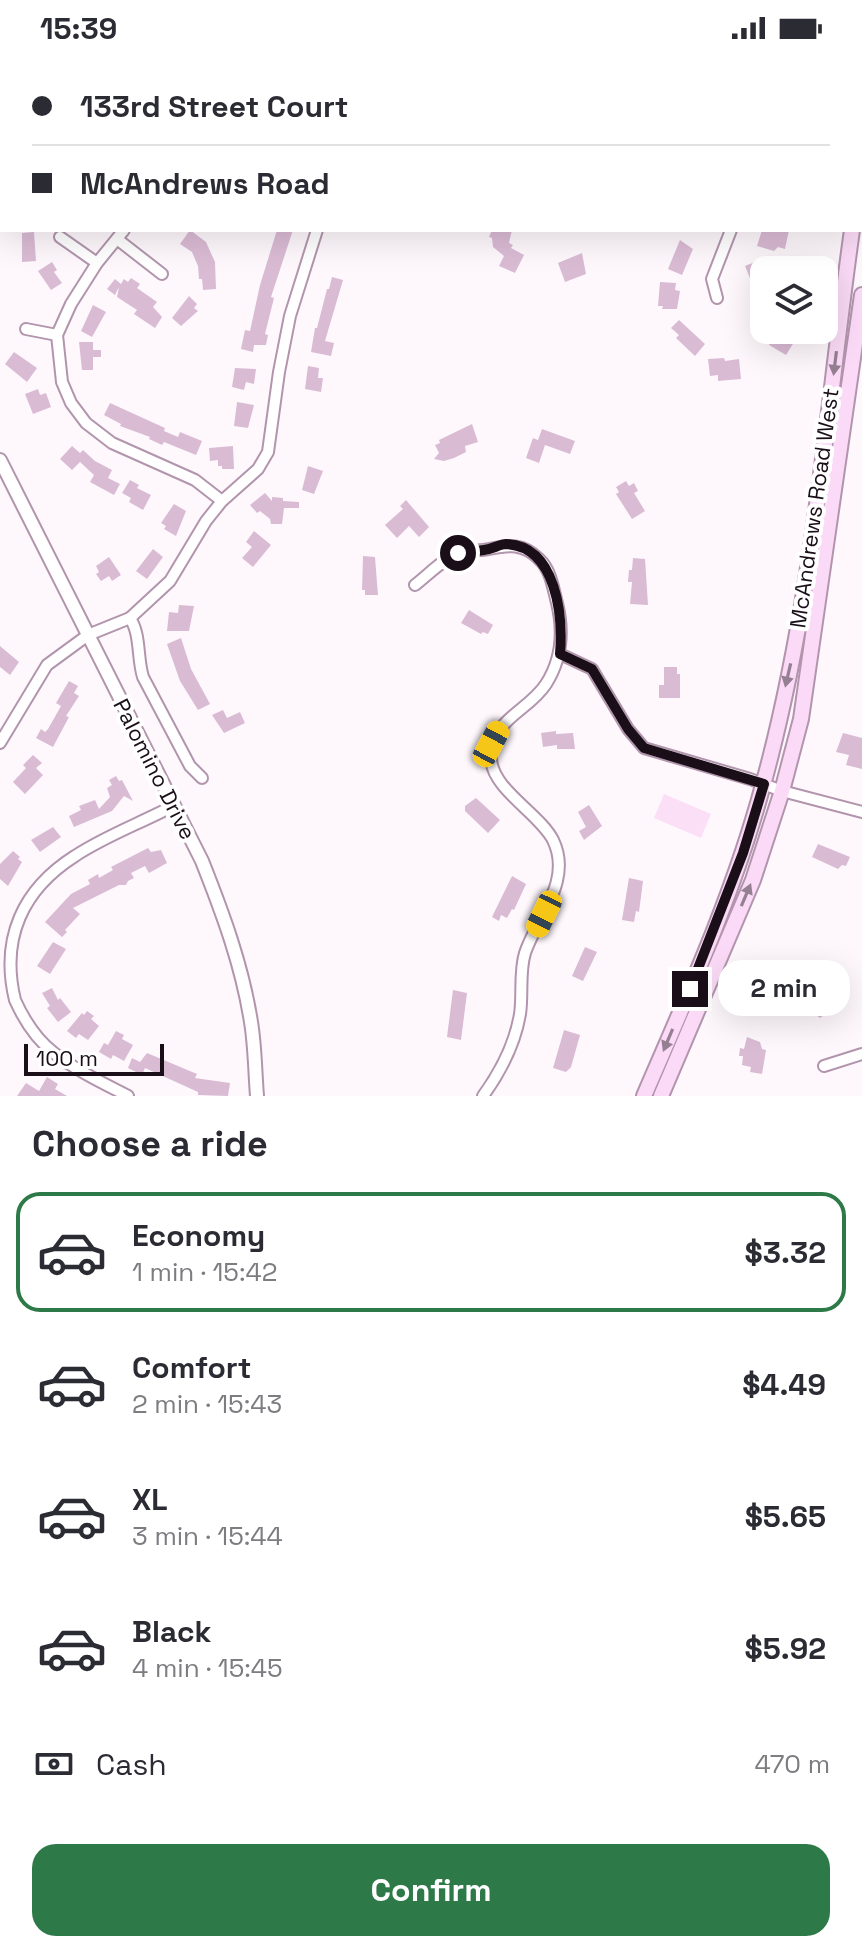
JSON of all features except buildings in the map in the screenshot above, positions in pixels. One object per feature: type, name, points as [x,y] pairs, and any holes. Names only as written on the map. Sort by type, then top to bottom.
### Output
[{"type":"main road","name":"McAndrews Road West","points":[[644,1096],[712,935],[743,853],[764,784],[791,663],[814,522],[852,232]]},
{"type":"main road","name":"McAndrews Road West","points":[[661,1096],[753,880],[801,719],[862,295]]},
{"type":"street","points":[[0,743],[47,665],[88,635],[130,618],[170,581],[206,521],[222,501],[258,469],[268,452],[290,316],[316,232]]},
{"type":"street","points":[[717,298],[712,279],[730,232]]},
{"type":"street","points":[[162,274],[120,234],[71,304],[57,335],[62,382],[71,403],[86,423],[112,443],[195,480],[222,501]]},
{"type":"street","points":[[60,237],[97,263]]},
{"type":"street","points":[[26,329],[57,335]]},
{"type":"street","name":"Palomino Drive","points":[[0,460],[202,861],[234,946],[252,1024],[257,1096]]},
{"type":"street","points":[[415,585],[458,553],[505,544],[525,549],[541,560],[550,575],[562,625],[560,654],[545,686],[502,725],[491,744],[491,762],[497,777],[552,838],[559,874],[554,893],[524,955],[520,1015],[510,1049],[483,1096]]},
{"type":"street","points":[[130,618],[137,636],[143,677],[190,766],[202,778]]},
{"type":"street","points":[[560,654],[592,669],[628,729],[644,748],[862,812]]},
{"type":"street","points":[[0,721],[11,728]]},
{"type":"street","points":[[128,1096],[75,1068],[52,1052],[35,1034],[20,1012],[10,986],[6,960],[9,934],[18,911],[35,888],[74,856],[173,806]]},
{"type":"street","points":[[824,1066],[862,1054]]},
{"type":"shaded area","points":[[664,794],[711,814],[701,838],[654,818]]},
{"type":"route","points":[[458,553],[505,544],[525,549],[541,560],[550,575],[562,625],[560,654],[592,669],[628,729],[644,748],[764,784],[743,853],[690,989]]}]
